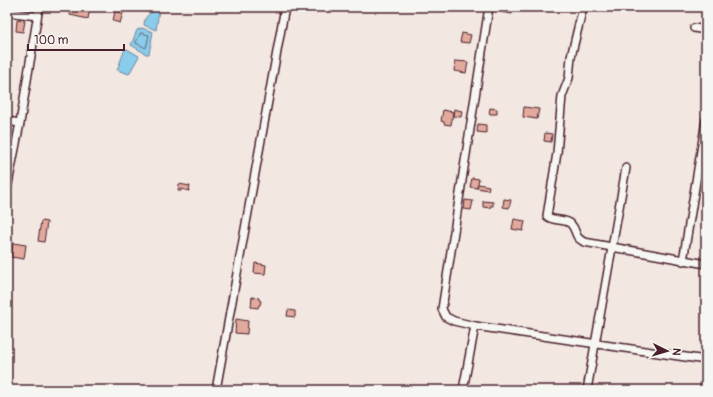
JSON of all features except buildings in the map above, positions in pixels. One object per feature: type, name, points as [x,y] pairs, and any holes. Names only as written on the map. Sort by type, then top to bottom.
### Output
[{"type":"street","points":[[7,189],[20,123],[39,7]]},
{"type":"street","points":[[216,390],[285,7]]},
{"type":"street","points":[[489,7],[442,308],[446,317],[454,321],[475,326],[706,360]]},
{"type":"street","points":[[583,7],[571,57],[569,78],[562,96],[547,216],[572,225],[578,239],[584,242],[706,264]]},
{"type":"street","points":[[7,12],[38,16]]},
{"type":"street","points":[[694,28],[706,30]]},
{"type":"street","points":[[683,261],[706,120]]},
{"type":"street","points":[[7,121],[20,123]]},
{"type":"street","points":[[587,390],[626,168]]},
{"type":"street","points":[[463,390],[475,326]]},
{"type":"street","points":[[704,390],[706,378]]},
{"type":"water","points":[[159,10],[156,30],[144,25],[148,14]]},
{"type":"water","points":[[142,28],[153,32],[149,54],[146,54],[131,45],[137,30]]},
{"type":"water","points":[[125,49],[139,56],[129,74],[117,70]]}]
